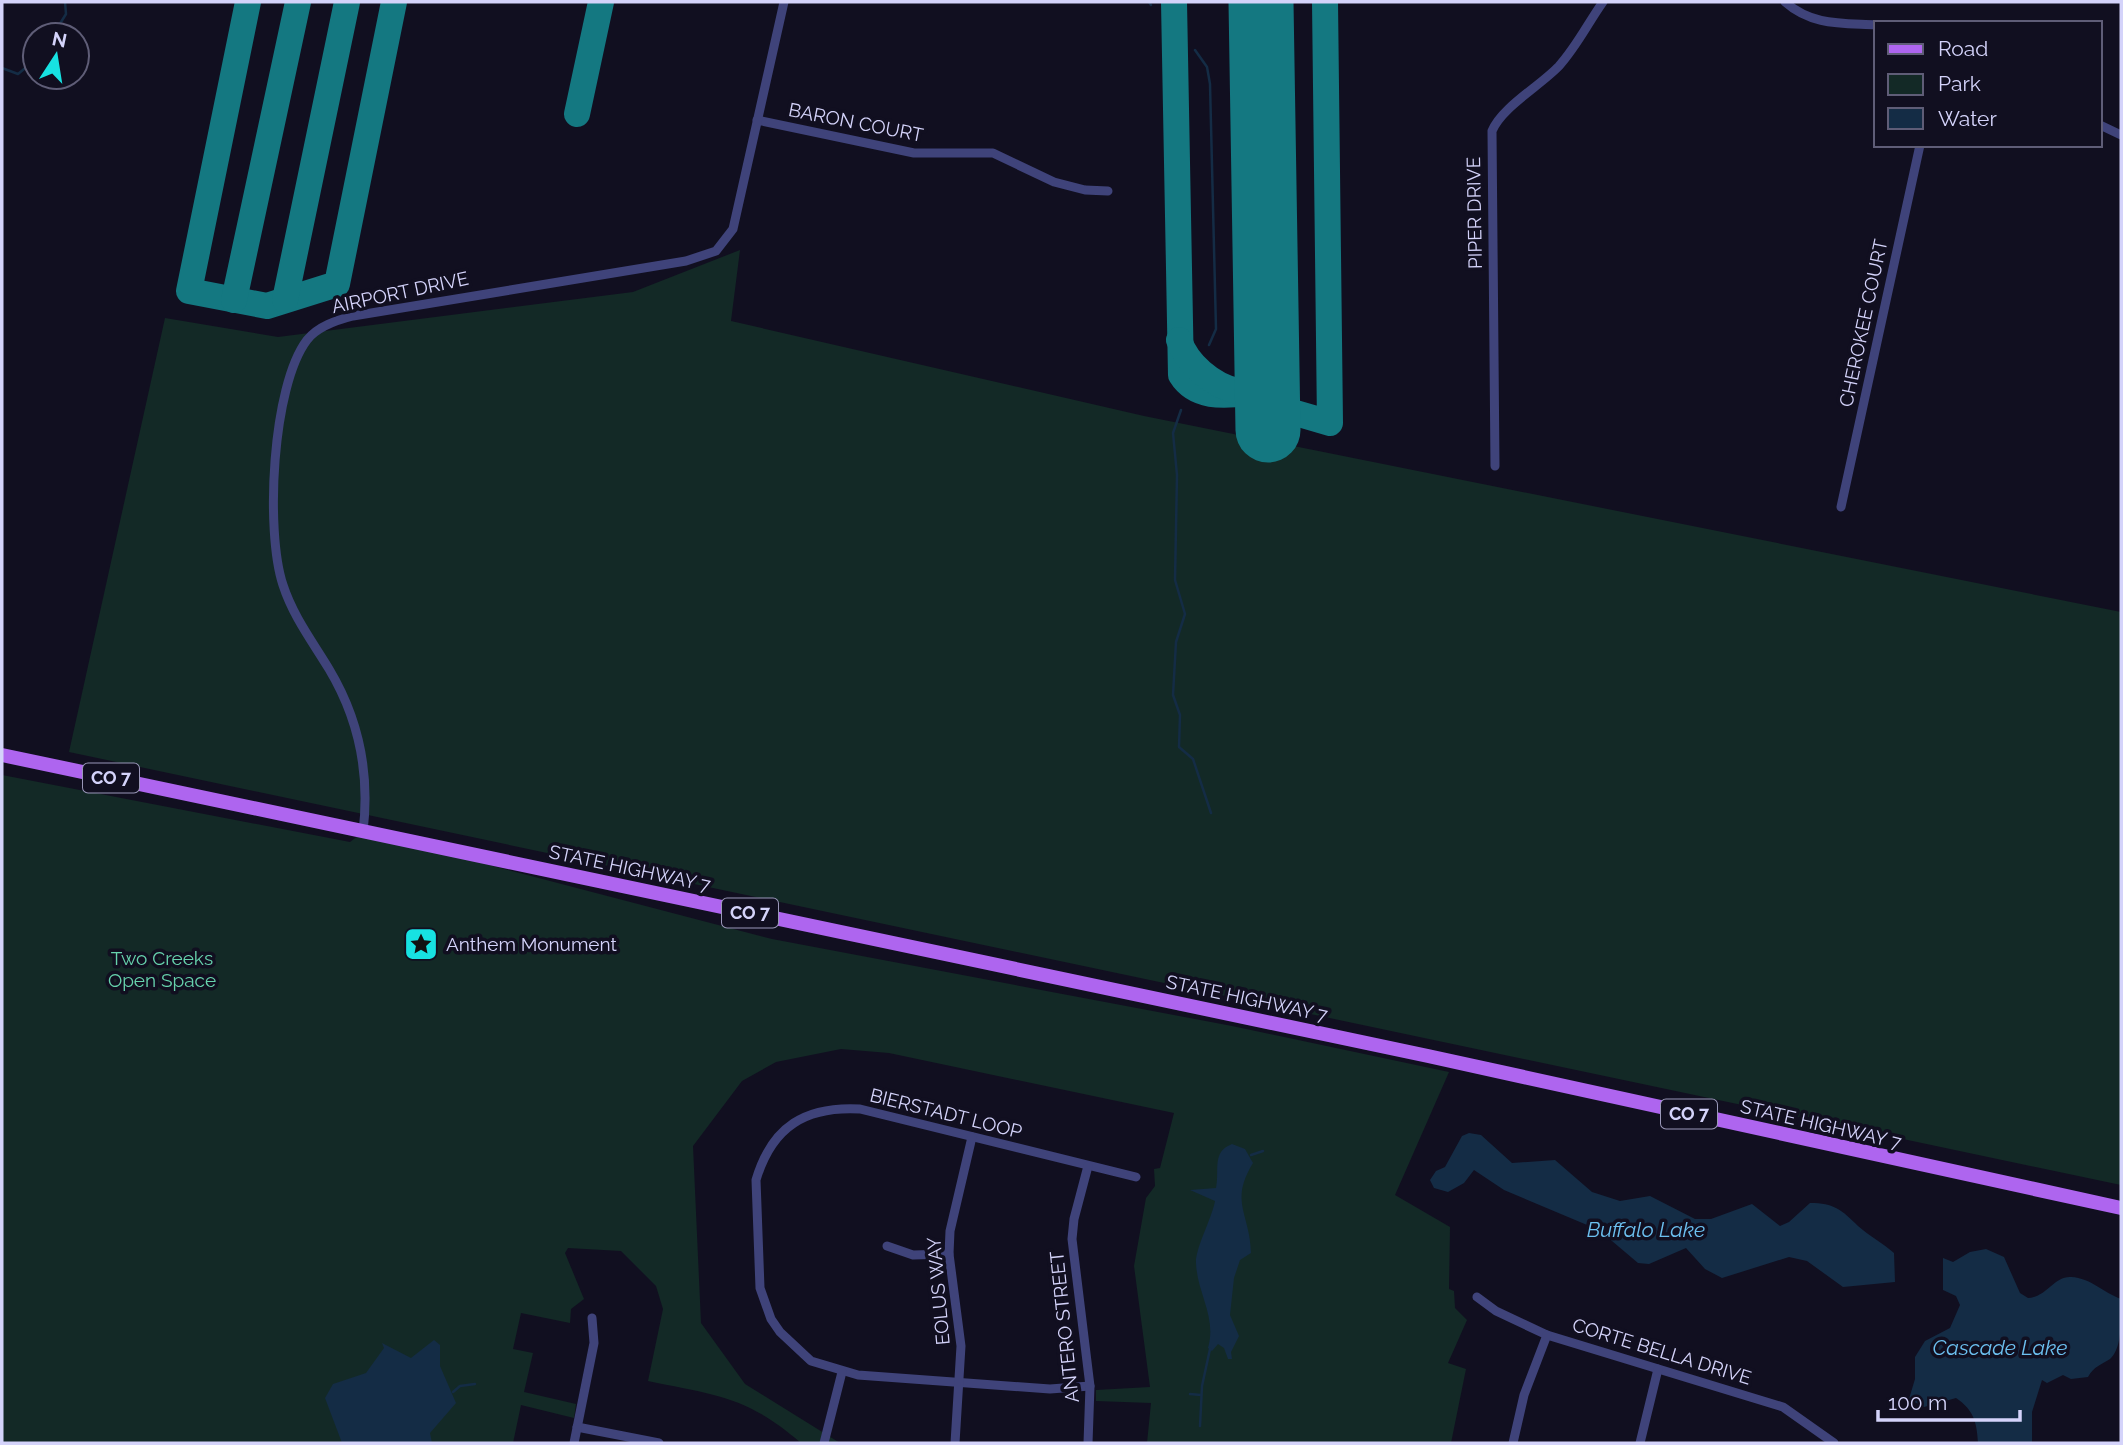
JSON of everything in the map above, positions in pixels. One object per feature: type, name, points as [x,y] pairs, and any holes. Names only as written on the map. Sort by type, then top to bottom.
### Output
[{"type":"main road","name":"CO 7","points":[[2,755],[363,832]]},
{"type":"main road","name":"STATE HIGHWAY 7","points":[[363,832],[1429,1056],[2121,1209]]},
{"type":"street","name":"AIRPORT DRIVE","points":[[363,832],[366,784],[354,722],[339,686],[295,614],[282,584],[273,541],[271,503],[280,432],[291,374],[307,340],[325,326],[353,316],[686,261],[716,251],[733,229],[784,2]]},
{"type":"street","name":"PIPER DRIVE","points":[[1495,466],[1492,131],[1500,118],[1563,61],[1603,2]]},
{"type":"street","points":[[1785,2],[1817,21],[1874,24]]},
{"type":"street","name":"BARON COURT","points":[[757,120],[914,153],[993,153],[1054,182],[1085,190],[1108,191]]},
{"type":"street","points":[[2102,126],[2121,135]]},
{"type":"street","name":"CHEROKEE COURT","points":[[1841,507],[1920,147]]},
{"type":"street","name":"BIERSTADT LOOP","points":[[1090,1386],[1050,1390],[960,1383],[842,1372],[811,1361],[792,1346],[771,1319],[760,1288],[756,1180],[761,1163],[783,1130],[812,1113],[834,1108],[860,1109],[1136,1177]]},
{"type":"street","name":"EOLUS WAY","points":[[955,1443],[961,1346],[949,1254],[953,1210],[972,1137]]},
{"type":"street","name":"ANTERO STREET","points":[[1088,1166],[1074,1219],[1072,1240],[1090,1386],[1088,1443]]},
{"type":"street","points":[[887,1246],[913,1255],[949,1254]]},
{"type":"street","name":"CORTE BELLA DRIVE","points":[[1476,1297],[1496,1311],[1547,1335],[1783,1407],[1834,1443]]},
{"type":"street","points":[[574,1443],[594,1343],[592,1318]]},
{"type":"street","points":[[1513,1443],[1524,1395],[1547,1335]]},
{"type":"street","points":[[1640,1443],[1658,1369]]},
{"type":"street","points":[[824,1443],[842,1372]]},
{"type":"street","points":[[577,1427],[659,1443]]},
{"type":"green space","points":[[740,250],[731,321],[1144,416],[2121,612],[2121,1185],[69,752],[165,318],[278,337],[633,292]]},
{"type":"green space","name":"Two Creeks Open Space","points":[[2,775],[350,842],[363,832],[772,939],[1232,1026],[1449,1072],[1395,1195],[1450,1227],[1449,1289],[1454,1291],[1455,1308],[1467,1320],[1448,1363],[1466,1369],[1451,1443],[1147,1443],[1151,1403],[1096,1401],[1096,1390],[1150,1387],[1134,1266],[1146,1198],[1155,1186],[1154,1169],[1160,1168],[1174,1113],[889,1053],[841,1049],[776,1062],[742,1081],[693,1146],[701,1323],[745,1384],[840,1443],[801,1443],[782,1427],[747,1406],[712,1394],[648,1381],[663,1309],[656,1286],[621,1251],[568,1248],[565,1253],[584,1299],[571,1309],[570,1323],[521,1313],[513,1349],[533,1353],[524,1392],[576,1404],[574,1418],[521,1405],[513,1443],[2,1443]]},
{"type":"water","name":"Buffalo Lake","points":[[1469,1133],[1481,1135],[1512,1163],[1555,1160],[1592,1192],[1620,1201],[1650,1196],[1695,1219],[1711,1219],[1752,1204],[1780,1226],[1789,1222],[1810,1203],[1832,1206],[1894,1253],[1895,1282],[1843,1287],[1807,1261],[1789,1257],[1722,1278],[1705,1269],[1686,1248],[1649,1264],[1638,1263],[1599,1230],[1504,1190],[1474,1170],[1464,1183],[1448,1192],[1434,1188],[1430,1180],[1436,1171],[1445,1167],[1462,1136]]},
{"type":"water","points":[[1232,1144],[1245,1149],[1253,1163],[1242,1188],[1251,1253],[1240,1260],[1234,1278],[1230,1315],[1239,1336],[1231,1352],[1232,1359],[1228,1359],[1224,1348],[1218,1344],[1212,1351],[1208,1348],[1210,1326],[1196,1263],[1215,1201],[1190,1190],[1216,1188],[1219,1157],[1225,1147]]},
{"type":"water","name":"Cascade Lake","points":[[1986,1249],[2004,1257],[2020,1293],[2028,1298],[2035,1297],[2060,1280],[2071,1277],[2085,1280],[2121,1299],[2119,1340],[2110,1359],[2095,1368],[2088,1377],[2071,1379],[2063,1375],[2047,1383],[2042,1380],[2032,1412],[2032,1443],[1978,1443],[1973,1418],[1967,1407],[1956,1398],[1924,1407],[1909,1399],[1915,1379],[1915,1357],[1925,1341],[1950,1328],[1960,1305],[1956,1296],[1943,1290],[1943,1258],[1953,1262],[1970,1252]]},
{"type":"water","points":[[434,1340],[440,1345],[440,1366],[456,1403],[430,1433],[432,1443],[342,1443],[325,1398],[333,1384],[366,1373],[384,1348],[382,1343],[411,1358]]},
{"type":"waterway","points":[[62,21],[66,14],[65,2]]},
{"type":"waterway","points":[[1195,50],[1207,67],[1210,84],[1216,329],[1209,345]]},
{"type":"waterway","points":[[2,68],[18,74],[21,72]]},
{"type":"waterway","points":[[1181,410],[1173,433],[1177,475],[1175,580],[1185,614],[1176,642],[1173,695],[1180,715],[1179,747],[1193,759],[1211,813]]},
{"type":"waterway","points":[[1251,1155],[1263,1151]]},
{"type":"waterway","points":[[1200,1426],[1202,1386],[1210,1349]]},
{"type":"waterway","points":[[453,1392],[460,1386],[475,1384]]},
{"type":"waterway","points":[[1190,1394],[1201,1395]]},
{"type":"taxiway","points":[[248,2],[189,291],[267,306],[337,284],[394,2]]},
{"type":"taxiway","points":[[234,300],[298,2]]},
{"type":"taxiway","points":[[285,300],[347,2]]},
{"type":"taxiway","points":[[577,114],[601,2]]},
{"type":"taxiway","points":[[1174,2],[1181,375],[1189,384],[1208,393],[1231,395],[1267,392]]},
{"type":"taxiway","points":[[1268,405],[1330,423],[1325,2]]},
{"type":"taxiway","points":[[1179,340],[1194,365],[1210,379],[1237,391]]},
{"type":"runway","points":[[1261,2],[1268,430]]},
{"type":"place","name":"Anthem Monument","points":[[421,944]]}]
